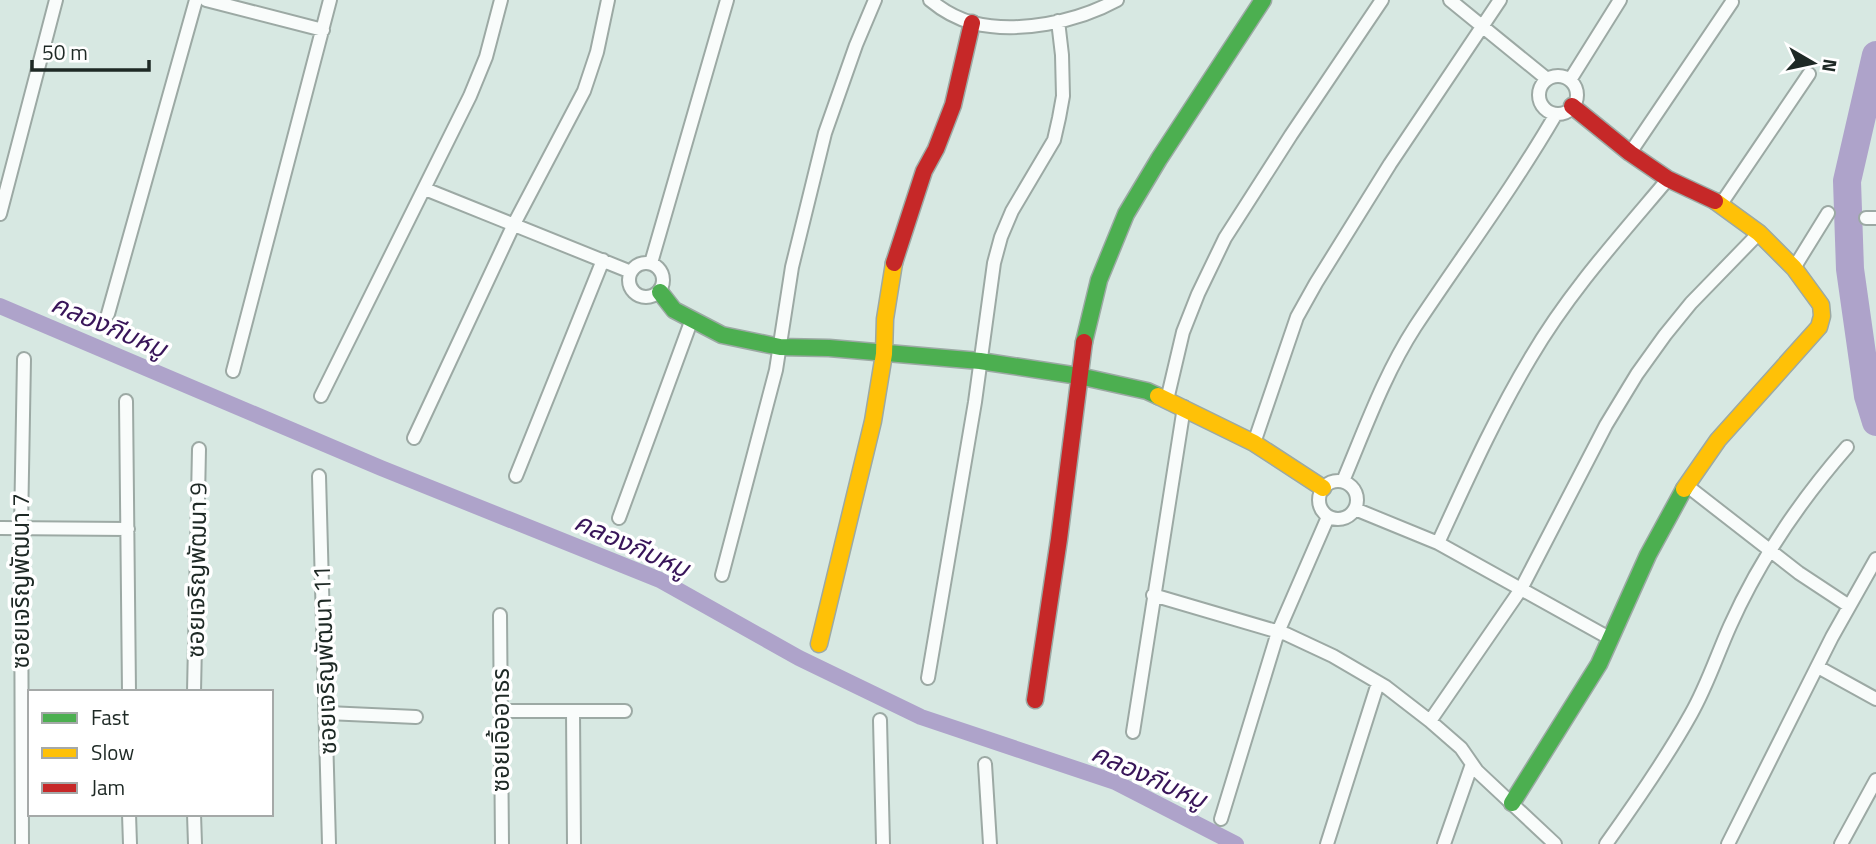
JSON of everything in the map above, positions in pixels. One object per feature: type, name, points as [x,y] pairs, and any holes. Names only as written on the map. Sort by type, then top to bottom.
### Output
[{"type":"street","points":[[0,214],[56,0]]},
{"type":"street","points":[[108,314],[196,0]]},
{"type":"street","points":[[206,0],[323,30]]},
{"type":"street","points":[[233,371],[330,0]]},
{"type":"street","points":[[321,396],[425,189],[486,57],[501,0]]},
{"type":"street","points":[[414,438],[514,224],[584,91],[597,52],[608,0]]},
{"type":"street","points":[[651,263],[727,0]]},
{"type":"street","points":[[722,575],[780,347],[792,267],[825,133],[875,0]]},
{"type":"street","points":[[930,0],[951,14],[972,23],[1023,26],[1058,21],[1104,7],[1117,0]]},
{"type":"street","points":[[1035,700],[1064,503],[1082,353],[1094,296],[1123,220],[1162,154],[1263,0]]},
{"type":"street","points":[[1167,400],[1183,332],[1225,238],[1382,0]]},
{"type":"street","points":[[1450,0],[1547,79]]},
{"type":"street","points":[[1254,443],[1297,317],[1390,164],[1500,0]]},
{"type":"street","points":[[1570,80],[1620,0]]},
{"type":"street","points":[[1630,153],[1732,2]]},
{"type":"street","points":[[928,678],[975,402],[989,290],[1001,237],[1012,211],[1054,140],[1059,118],[1063,96],[1058,21]]},
{"type":"street","points":[[819,645],[873,421],[895,260],[921,181],[953,105],[972,23]]},
{"type":"street","points":[[1721,204],[1809,74]]},
{"type":"street","points":[[1559,76],[1570,80],[1576,93],[1568,111],[1556,114],[1542,106],[1539,92],[1547,79],[1559,76]]},
{"type":"street","points":[[1512,803],[1599,664],[1648,555],[1686,485],[1742,411],[1819,327],[1822,316],[1821,305],[1794,268],[1759,233],[1721,204],[1668,179],[1572,107]]},
{"type":"street","points":[[1343,481],[1378,397],[1415,328],[1556,114]]},
{"type":"street","points":[[1438,543],[1475,459],[1532,354],[1604,253],[1668,179]]},
{"type":"street","points":[[425,189],[631,272]]},
{"type":"street","points":[[1794,268],[1828,213]]},
{"type":"street","points":[[1430,721],[1521,589],[1600,437],[1637,374],[1691,303],[1759,233]]},
{"type":"street","points":[[516,476],[603,260]]},
{"type":"street","points":[[643,263],[651,263],[662,271],[664,278],[660,292],[654,296],[640,296],[630,286],[631,272],[643,263]]},
{"type":"street","points":[[660,292],[674,310],[722,335],[780,347],[829,348],[980,361],[1079,376],[1147,391],[1254,443],[1323,488]]},
{"type":"street","points":[[619,519],[692,319]]},
{"type":"street","name":"ซอยเจริญพัฒนา 7","points":[[22,844],[21,528],[24,359]]},
{"type":"street","points":[[126,401],[129,690]]},
{"type":"street","points":[[1133,732],[1184,407]]},
{"type":"street","points":[[1606,844],[1652,778],[1692,712],[1730,625],[1770,550],[1808,495],[1847,447]]},
{"type":"street","name":"ซอยเจริญพัฒนา 9","points":[[194,690],[199,449]]},
{"type":"street","name":"ซอยเจริญพัฒนา 11","points":[[319,476],[329,844]]},
{"type":"street","points":[[1332,481],[1343,481],[1351,485],[1356,492],[1355,509],[1344,519],[1328,517],[1319,503],[1323,488],[1332,481]]},
{"type":"street","points":[[1686,485],[1799,573],[1849,606]]},
{"type":"street","points":[[1355,509],[1438,543],[1611,639]]},
{"type":"street","points":[[1221,819],[1278,632],[1328,517]]},
{"type":"street","points":[[0,528],[128,529]]},
{"type":"street","points":[[1728,844],[1849,606],[1876,559]]},
{"type":"street","points":[[1153,595],[1278,632],[1333,656],[1378,683],[1430,721],[1461,748],[1472,764],[1551,843]]},
{"type":"street","name":"ซอยเอิ้ออาธร","points":[[500,615],[502,844]]},
{"type":"street","points":[[1818,667],[1876,699]]},
{"type":"street","points":[[1327,844],[1378,683]]},
{"type":"street","points":[[573,710],[575,844]]},
{"type":"street","points":[[501,711],[625,711]]},
{"type":"street","points":[[327,713],[416,716]]},
{"type":"street","points":[[880,720],[883,844]]},
{"type":"street","points":[[1444,844],[1472,764]]},
{"type":"street","points":[[985,765],[990,844]]},
{"type":"street","points":[[1841,844],[1876,780]]},
{"type":"street","points":[[129,816],[130,844]]},
{"type":"street","points":[[194,816],[194,844]]},
{"type":"waterway","points":[[1876,55],[1847,181],[1850,269],[1868,396],[1876,422]]},
{"type":"waterway","name":"คลองกีบหมู","points":[[0,306],[381,468],[660,580],[799,658],[921,717],[1115,782],[1236,844]]},
{"type":"traffic: fast","points":[[1084,342],[1099,280],[1126,214],[1263,0]]},
{"type":"traffic: fast","points":[[660,292],[674,310],[722,335],[780,347],[829,348],[980,361],[1079,376],[1147,391],[1158,396]]},
{"type":"traffic: fast","points":[[1512,803],[1599,664],[1648,555],[1684,489]]},
{"type":"traffic: slow","points":[[1684,489],[1718,440],[1819,327],[1822,316],[1821,305],[1794,268],[1759,233],[1715,201]]},
{"type":"traffic: slow","points":[[819,644],[873,421],[894,263]]},
{"type":"traffic: slow","points":[[1158,396],[1254,443],[1323,488]]},
{"type":"traffic: jam","points":[[894,263],[924,171],[936,149],[953,105],[972,23]]},
{"type":"traffic: jam","points":[[1572,106],[1630,153],[1668,179],[1715,201]]},
{"type":"traffic: jam","points":[[1035,700],[1084,342]]}]
